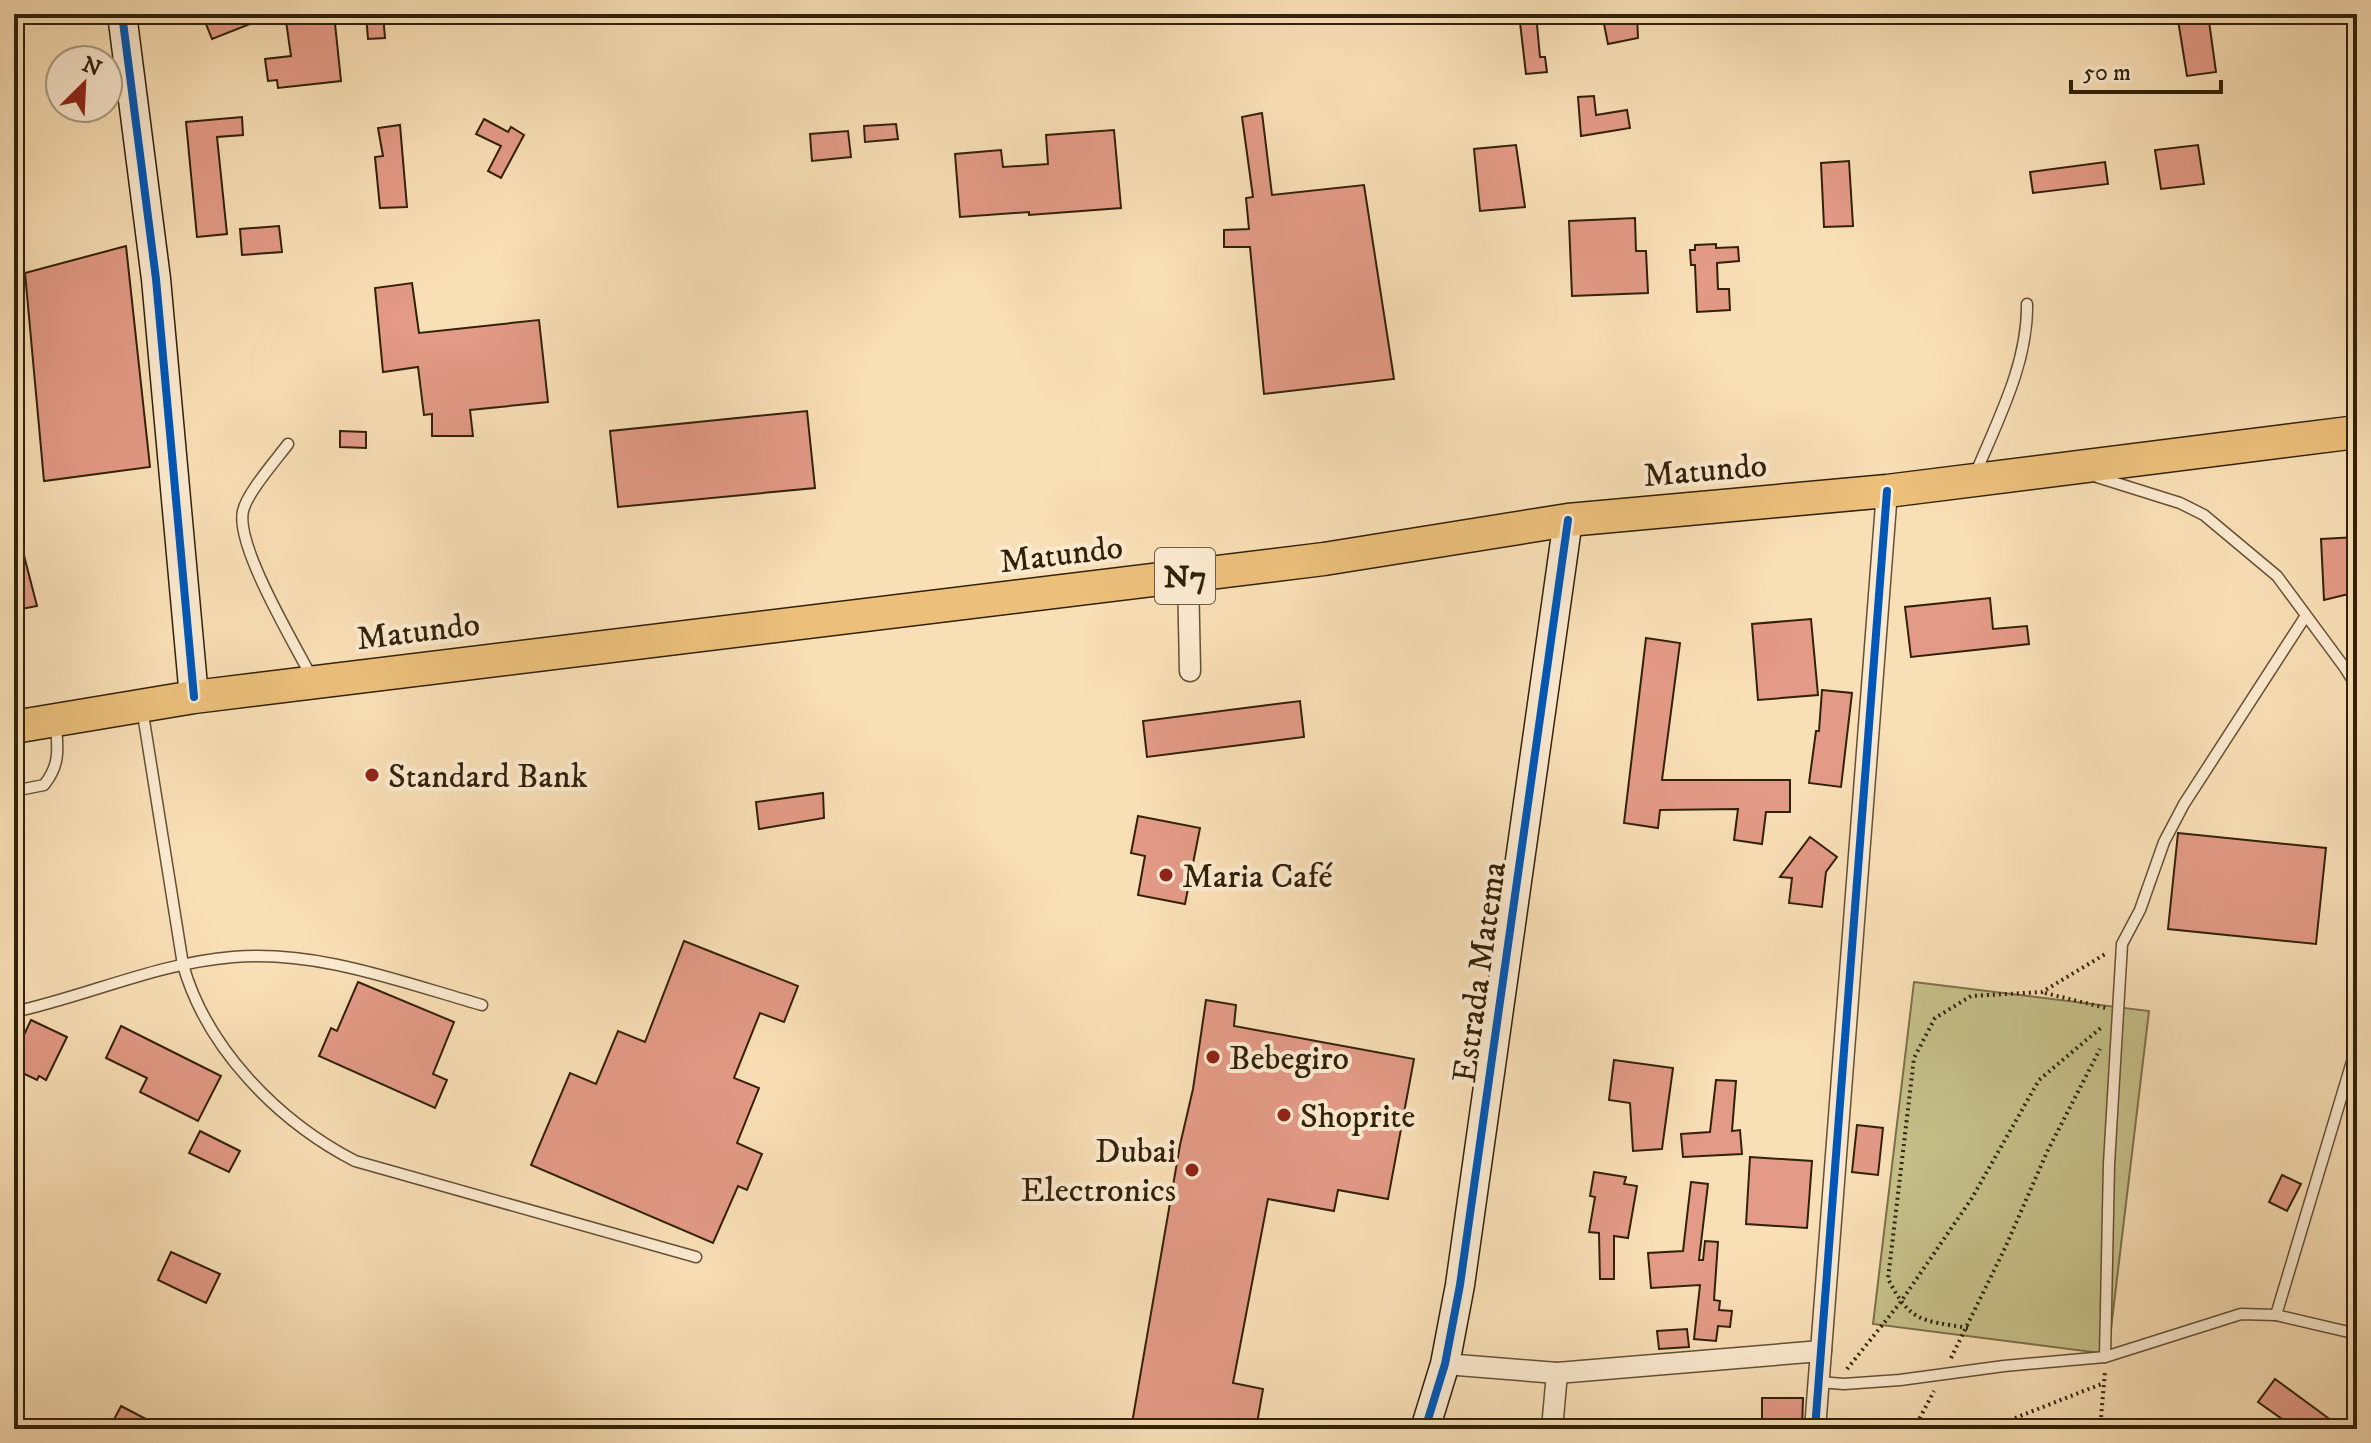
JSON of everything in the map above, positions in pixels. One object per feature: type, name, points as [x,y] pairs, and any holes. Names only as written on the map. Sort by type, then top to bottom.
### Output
[{"type":"main road","name":"Matundo","points":[[14,727],[194,697],[1324,559],[1568,520],[1887,491],[2357,432]]},
{"type":"street","points":[[122,14],[156,279],[194,697]]},
{"type":"street","points":[[1815,1429],[1828,1383],[1821,1351],[1887,491]]},
{"type":"street","name":"Estrada Matema","points":[[1425,1429],[1445,1364],[1460,1285],[1568,520]]},
{"type":"street","points":[[1188,575],[1190,671]]},
{"type":"street","points":[[1445,1364],[1557,1373],[1821,1351]]},
{"type":"street","points":[[1552,1429],[1557,1373]]},
{"type":"lane","points":[[1973,481],[2021,359],[2027,330],[2027,304]]},
{"type":"lane","points":[[288,444],[260,481],[243,512],[249,555],[314,682]]},
{"type":"lane","points":[[2067,468],[2180,503],[2204,515],[2277,576],[2357,687]]},
{"type":"lane","points":[[2105,1357],[2109,1164],[2122,944],[2140,910],[2164,842],[2184,804],[2305,617]]},
{"type":"lane","points":[[141,704],[183,965],[196,1002],[238,1069],[301,1127],[326,1146],[355,1161],[696,1257]]},
{"type":"lane","points":[[14,791],[44,785],[54,773],[59,757],[55,720]]},
{"type":"lane","points":[[14,1012],[183,965],[249,956],[328,961],[482,1005]]},
{"type":"lane","points":[[2276,1315],[2357,1045]]},
{"type":"lane","points":[[1828,1383],[2105,1357],[2241,1314],[2276,1315],[2357,1334]]},
{"type":"path","points":[[2042,992],[2122,944]]},
{"type":"path","points":[[1968,1328],[1918,1320],[1900,1303],[1888,1279],[1914,1058],[1935,1018],[1971,996],[2042,992],[2120,1012]]},
{"type":"path","points":[[1828,1383],[1900,1303],[1972,1198],[2039,1080],[2120,1012]]},
{"type":"path","points":[[1914,1429],[1968,1328],[2047,1152],[2120,1012]]},
{"type":"path","points":[[2100,1429],[2105,1357]]},
{"type":"path","points":[[1987,1429],[2104,1383]]},
{"type":"shaded area","points":[[1914,982],[2149,1011],[2108,1354],[1873,1324]]},
{"type":"building","points":[[202,14],[272,14],[273,15],[212,39]]},
{"type":"building","points":[[285,14],[334,14],[341,81],[278,88],[277,80],[268,81],[265,59],[291,56]]},
{"type":"building","points":[[366,14],[383,14],[385,38],[368,39]]},
{"type":"building","points":[[1519,14],[1536,14],[1540,57],[1545,57],[1547,72],[1526,74]]},
{"type":"building","points":[[1602,14],[1637,14],[1638,38],[1608,44]]},
{"type":"building","points":[[2177,14],[2208,14],[2216,72],[2187,76]]},
{"type":"building","points":[[1594,96],[1596,115],[1627,110],[1630,128],[1581,136],[1578,97]]},
{"type":"building","points":[[1262,113],[1272,195],[1364,185],[1394,379],[1264,394],[1250,247],[1224,247],[1224,230],[1249,229],[1246,198],[1253,197],[1242,117]]},
{"type":"building","points":[[242,117],[243,135],[217,137],[227,234],[197,237],[186,122]]},
{"type":"building","points":[[484,119],[508,132],[511,127],[524,135],[501,178],[488,171],[501,146],[476,134]]},
{"type":"building","points":[[896,124],[898,139],[865,142],[864,126]]},
{"type":"building","points":[[400,125],[407,207],[380,208],[375,157],[383,156],[378,128]]},
{"type":"building","points":[[1114,130],[1121,208],[960,217],[955,154],[1001,150],[1003,167],[1048,164],[1046,135]]},
{"type":"building","points":[[848,131],[851,157],[812,161],[810,134]]},
{"type":"building","points":[[1516,145],[1525,207],[1480,211],[1474,149]]},
{"type":"building","points":[[2198,145],[2204,184],[2161,189],[2155,150]]},
{"type":"building","points":[[1849,161],[1853,226],[1824,227],[1821,163]]},
{"type":"building","points":[[2105,162],[2108,184],[2033,193],[2030,172]]},
{"type":"building","points":[[1635,218],[1636,251],[1646,251],[1648,293],[1572,296],[1569,221]]},
{"type":"building","points":[[279,226],[282,252],[242,255],[240,229]]},
{"type":"building","points":[[1716,244],[1716,248],[1738,247],[1739,261],[1717,263],[1718,289],[1729,289],[1730,310],[1697,312],[1695,265],[1691,265],[1690,250],[1695,250],[1695,245]]},
{"type":"building","points":[[126,246],[150,467],[44,481],[25,273]]},
{"type":"building","points":[[412,283],[419,333],[539,320],[548,402],[470,410],[473,436],[432,436],[432,414],[424,415],[418,367],[383,372],[375,288]]},
{"type":"building","points":[[807,411],[815,488],[618,507],[610,431]]},
{"type":"building","points":[[340,431],[366,432],[366,448],[340,447]]},
{"type":"building","points":[[2357,537],[2357,592],[2324,600],[2321,539]]},
{"type":"building","points":[[21,544],[37,606],[16,610],[14,545]]},
{"type":"building","points":[[1990,598],[1993,629],[2027,626],[2029,644],[1911,657],[1905,607]]},
{"type":"building","points":[[1811,619],[1818,695],[1758,700],[1752,624]]},
{"type":"building","points":[[1646,638],[1680,643],[1662,780],[1790,780],[1790,812],[1766,812],[1762,844],[1734,840],[1738,809],[1660,810],[1658,828],[1624,823]]},
{"type":"building","points":[[1822,690],[1852,693],[1841,787],[1809,783],[1816,731],[1819,731]]},
{"type":"building","points":[[1300,701],[1304,737],[1147,757],[1143,721]]},
{"type":"building","points":[[823,793],[824,818],[759,829],[756,802]]},
{"type":"building","name":"Maria Café","points":[[1138,816],[1200,828],[1185,904],[1138,895],[1145,856],[1131,853]]},
{"type":"building","points":[[2178,833],[2326,848],[2316,944],[2168,929]]},
{"type":"building","points":[[1810,837],[1837,857],[1826,872],[1822,907],[1789,903],[1792,878],[1780,877]]},
{"type":"building","points":[[684,941],[798,986],[784,1022],[760,1013],[734,1078],[759,1088],[737,1143],[762,1154],[747,1190],[738,1186],[713,1243],[531,1165],[570,1073],[596,1084],[618,1031],[645,1042]]},
{"type":"building","points":[[358,982],[454,1022],[433,1074],[447,1080],[435,1108],[319,1056],[331,1028],[337,1031]]},
{"type":"building","points":[[1206,1000],[1236,1005],[1234,1026],[1414,1059],[1388,1199],[1338,1190],[1334,1211],[1268,1199],[1233,1383],[1263,1389],[1256,1429],[1131,1429],[1180,1145],[1193,1089]]},
{"type":"building","points":[[31,1020],[67,1037],[46,1080],[39,1076],[37,1080],[14,1069],[14,1033],[23,1037]]},
{"type":"building","points":[[121,1026],[221,1076],[198,1121],[140,1092],[147,1078],[106,1058]]},
{"type":"building","points":[[1614,1060],[1673,1068],[1662,1149],[1633,1151],[1630,1103],[1609,1100]]},
{"type":"building","points":[[1716,1080],[1736,1081],[1732,1131],[1740,1130],[1742,1154],[1683,1157],[1681,1134],[1710,1132]]},
{"type":"building","points":[[1857,1125],[1883,1128],[1878,1175],[1852,1172]]},
{"type":"building","points":[[200,1131],[240,1151],[229,1172],[189,1153]]},
{"type":"building","points":[[1750,1157],[1812,1161],[1807,1228],[1746,1224]]},
{"type":"building","points":[[1594,1172],[1626,1177],[1624,1184],[1637,1186],[1628,1238],[1614,1236],[1614,1279],[1600,1279],[1599,1233],[1589,1232],[1595,1197],[1590,1196]]},
{"type":"building","points":[[2282,1175],[2301,1184],[2287,1211],[2269,1202]]},
{"type":"building","points":[[1691,1182],[1708,1184],[1699,1260],[1703,1260],[1705,1241],[1718,1242],[1714,1300],[1720,1301],[1719,1310],[1732,1311],[1730,1327],[1718,1326],[1716,1341],[1694,1339],[1700,1285],[1651,1288],[1648,1253],[1683,1251]]},
{"type":"building","points":[[171,1252],[220,1274],[206,1303],[158,1280]]},
{"type":"building","points":[[1687,1329],[1689,1347],[1659,1349],[1657,1331]]},
{"type":"building","points":[[2275,1379],[2343,1429],[2296,1429],[2258,1402]]},
{"type":"building","points":[[1762,1398],[1803,1398],[1802,1429],[1762,1429]]},
{"type":"building","points":[[121,1406],[165,1429],[109,1429]]},
{"type":"cycle path","points":[[122,14],[156,279],[194,697]]},
{"type":"cycle path","points":[[1815,1429],[1887,491]]},
{"type":"cycle path","points":[[1425,1429],[1445,1364],[1460,1285],[1568,520]]},
{"type":"place","name":"Standard Bank","points":[[372,775]]},
{"type":"place","name":"Maria Café","points":[[1166,875]]},
{"type":"place","name":"Bebegiro","points":[[1213,1057]]},
{"type":"place","name":"Shoprite","points":[[1284,1115]]},
{"type":"place","name":"Dubai Electronics","points":[[1192,1170]]}]
